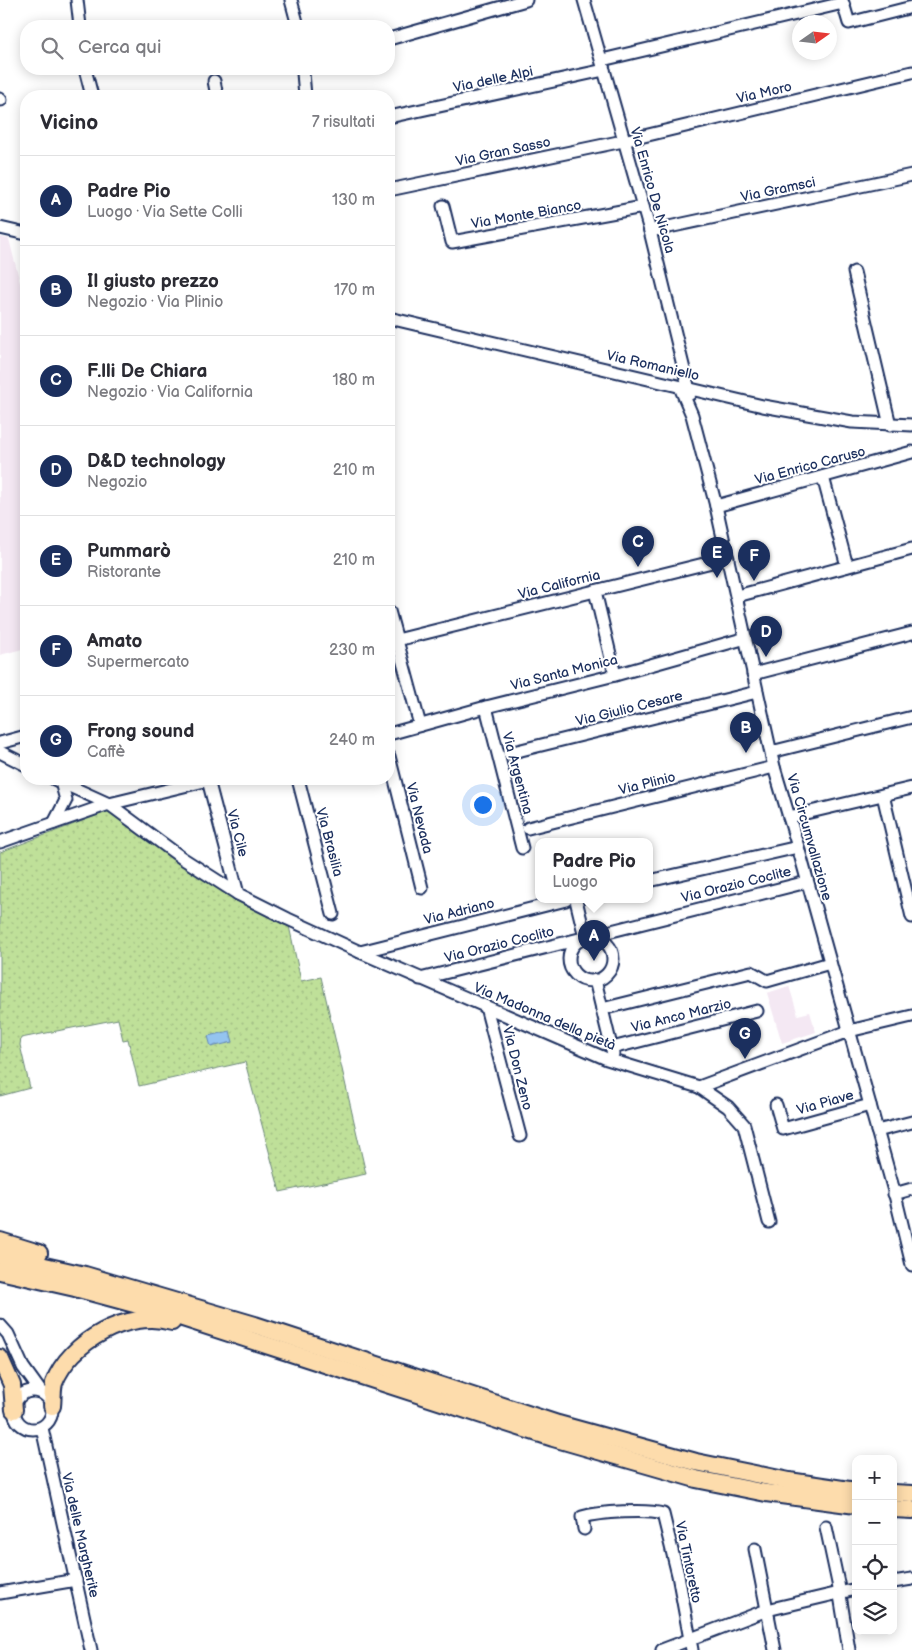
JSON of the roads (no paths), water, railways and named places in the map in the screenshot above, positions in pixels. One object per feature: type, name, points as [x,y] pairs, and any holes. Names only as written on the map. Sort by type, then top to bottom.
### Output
[{"type":"highway","points":[[0,1241],[19,1248],[95,1268],[114,1283]]},
{"type":"highway","points":[[0,1256],[114,1283],[255,1325],[696,1479],[766,1493],[852,1504]]},
{"type":"highway","points":[[0,1271],[155,1309],[293,1353],[555,1431],[696,1462],[852,1490]]},
{"type":"highway","points":[[52,1406],[53,1385],[63,1366],[81,1346],[108,1328],[132,1321],[163,1319],[263,1349],[293,1353]]},
{"type":"highway","points":[[0,1358],[12,1385],[14,1410]]},
{"type":"highway","points":[[897,1493],[912,1494]]},
{"type":"highway","points":[[897,1509],[912,1510]]},
{"type":"street","points":[[77,0],[79,20]]},
{"type":"street","points":[[292,0],[297,20]]},
{"type":"street","points":[[395,37],[526,0]]},
{"type":"street","name":"Via Enrico De Nicola","points":[[584,0],[650,231],[684,387]]},
{"type":"street","name":"Via delle Alpi","points":[[395,116],[603,65],[843,3],[849,23],[912,7]]},
{"type":"street","name":"Via Moro","points":[[623,141],[912,72]]},
{"type":"street","points":[[87,75],[90,90]]},
{"type":"street","points":[[303,75],[304,90]]},
{"type":"street","points":[[214,81],[215,90]]},
{"type":"street","name":"Via Gran Sasso","points":[[395,189],[623,141]]},
{"type":"street","name":"Via Gramsci","points":[[650,231],[912,175]]},
{"type":"street","name":"Via Monte Bianco","points":[[442,206],[452,242],[643,207]]},
{"type":"street","points":[[0,228],[20,233]]},
{"type":"street","points":[[854,272],[890,425]]},
{"type":"street","name":"Via Romaniello","points":[[395,319],[763,406],[852,422],[912,425]]},
{"type":"street","name":"Via Circumvallazione","points":[[684,387],[693,410],[716,506],[774,767],[870,1105],[911,1259]]},
{"type":"street","points":[[693,410],[702,391]]},
{"type":"street","name":"Via Enrico Caruso","points":[[716,506],[912,452]]},
{"type":"street","points":[[823,477],[847,566]]},
{"type":"street","points":[[736,596],[912,549]]},
{"type":"street","name":"Via California","points":[[397,640],[728,558]]},
{"type":"street","points":[[595,591],[615,675]]},
{"type":"street","points":[[395,633],[420,725]]},
{"type":"street","points":[[753,674],[912,633]]},
{"type":"street","name":"Via Santa Monica","points":[[395,732],[486,707],[615,675],[746,638]]},
{"type":"street","name":"Via Giulio Cesare","points":[[509,753],[757,692]]},
{"type":"street","name":"Via Argentina","points":[[486,707],[522,848]]},
{"type":"street","points":[[771,752],[912,717]]},
{"type":"street","points":[[0,743],[20,738]]},
{"type":"street","points":[[0,752],[20,762]]},
{"type":"street","name":"Via Plinio","points":[[528,828],[774,767]]},
{"type":"street","name":"Via Nevada","points":[[395,780],[422,888]]},
{"type":"street","points":[[54,823],[66,800],[60,785]]},
{"type":"street","name":"Via Madonna della pietà","points":[[69,785],[109,804],[182,858],[238,894],[420,979],[615,1062],[699,1087]]},
{"type":"street","points":[[0,842],[109,804],[186,785]]},
{"type":"street","name":"Via Cile","points":[[211,785],[238,894]]},
{"type":"street","name":"Via Brasilia","points":[[300,785],[333,914]]},
{"type":"street","points":[[789,817],[912,788]]},
{"type":"street","points":[[884,795],[912,918]]},
{"type":"street","points":[[653,880],[798,847]]},
{"type":"street","name":"Via Orazio Coclite","points":[[585,937],[807,882]]},
{"type":"street","name":"Via Adriano","points":[[360,952],[554,903]]},
{"type":"street","points":[[577,903],[585,937]]},
{"type":"street","points":[[585,937],[599,938],[605,942],[613,954],[613,961],[607,974],[595,980],[581,978],[571,967],[570,952],[585,937]]},
{"type":"street","name":"Via Orazio Coclito","points":[[420,979],[585,937]]},
{"type":"street","points":[[602,1009],[751,972],[767,981],[830,963]]},
{"type":"street","points":[[595,980],[615,1062]]},
{"type":"street","name":"Via Don Zeno","points":[[486,1007],[520,1136]]},
{"type":"street","name":"Via Anco Marzio","points":[[612,1048],[757,1011]]},
{"type":"street","points":[[699,1087],[849,1032],[912,1016]]},
{"type":"street","points":[[699,1087],[728,1108],[744,1125],[769,1222]]},
{"type":"street","name":"Via Piave","points":[[776,1105],[783,1129],[870,1105]]},
{"type":"street","points":[[877,1131],[912,1122]]},
{"type":"street","points":[[894,1194],[912,1189]]},
{"type":"street","points":[[0,1325],[8,1334],[22,1367],[52,1406],[50,1419],[42,1428],[29,1429],[23,1426],[15,1417],[14,1410],[18,1398],[22,1394],[40,1392]]},
{"type":"street","points":[[22,1367],[22,1394]]},
{"type":"street","name":"Via delle Margherite","points":[[42,1428],[91,1650]]},
{"type":"street","name":"Via Tintoretto","points":[[584,1529],[582,1517],[592,1514],[647,1511],[663,1514],[678,1575],[691,1645]]},
{"type":"street","points":[[826,1527],[840,1592],[849,1650]]},
{"type":"street","points":[[755,1549],[775,1650]]},
{"type":"street","points":[[897,1581],[912,1579]]},
{"type":"street","points":[[0,1593],[76,1580]]},
{"type":"street","points":[[662,1650],[691,1645],[767,1610],[852,1590]]},
{"type":"water","points":[[230,1031],[233,1042],[211,1047],[208,1036]]},
{"type":"place","name":"F.lli De Chiara","points":[[638,567]]},
{"type":"place","name":"Pummarò","points":[[717,578]]},
{"type":"place","name":"Amato","points":[[754,581]]},
{"type":"place","name":"D&D technology","points":[[766,657]]},
{"type":"place","name":"Il giusto prezzo","points":[[746,753]]},
{"type":"place","name":"Padre Pio","points":[[594,961]]},
{"type":"place","name":"Frong sound","points":[[745,1059]]}]
